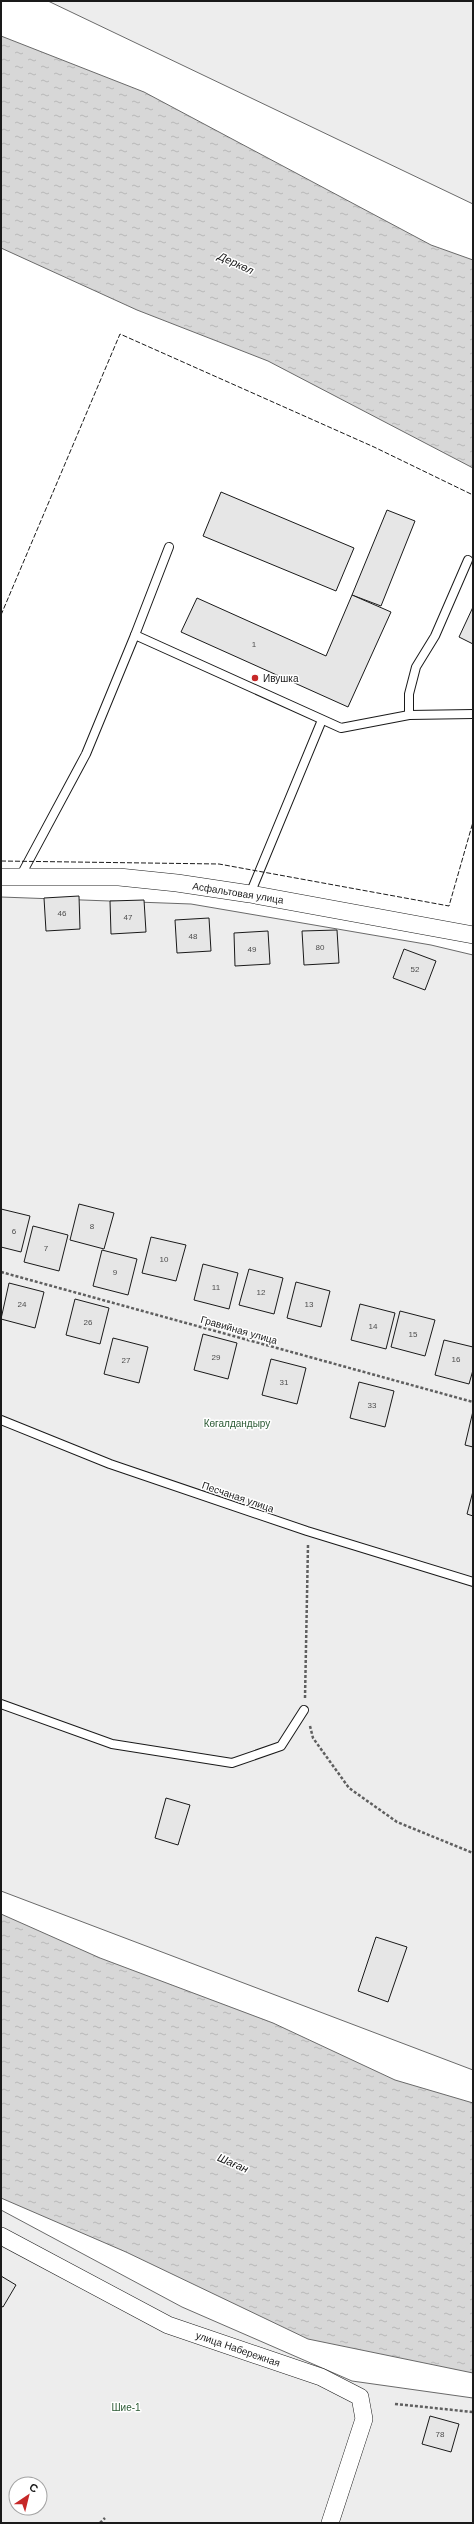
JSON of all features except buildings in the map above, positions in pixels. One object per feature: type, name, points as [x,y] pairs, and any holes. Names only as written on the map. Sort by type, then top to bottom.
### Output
[{"type":"street","name":"Асфальтовая улица","points":[[1,877],[119,877],[250,894],[473,934]]},
{"type":"street","name":"улица Набережная","points":[[1,2236],[168,2325],[321,2377],[360,2397],[364,2420],[330,2523]]},
{"type":"lane","points":[[20,878],[86,754],[169,547]]},
{"type":"lane","points":[[409,715],[409,694],[416,667],[436,636],[468,560]]},
{"type":"lane","points":[[135,635],[341,728],[409,715],[473,714]]},
{"type":"lane","points":[[250,894],[322,720]]},
{"type":"lane","name":"Песчаная улица","points":[[1,1420],[110,1464],[307,1531],[473,1582]]},
{"type":"lane","points":[[1,1704],[112,1744],[232,1763],[281,1746],[304,1710]]},
{"type":"path","name":"Гравийная улица","points":[[1,1272],[473,1402]]},
{"type":"path","points":[[307,1531],[304,1710],[313,1738],[349,1788],[397,1822],[473,1853]]},
{"type":"path","points":[[396,2404],[473,2412]]},
{"type":"path","points":[[100,2523],[105,2518]]},
{"type":"shaded area","points":[[48,1],[473,1],[473,204]]},
{"type":"shaded area","name":"Көгалдандыру","points":[[1,897],[191,904],[431,945],[473,955],[473,2070],[1,1891]]},
{"type":"shaded area","name":"Шие-1","points":[[1,2210],[182,2307],[352,2381],[473,2398],[473,2523],[1,2523]]},
{"type":"water","name":"Деркөл","points":[[1,36],[144,92],[431,245],[473,260],[473,468],[268,361],[137,310],[1,248]]},
{"type":"water","name":"Шаған","points":[[1,1914],[100,1958],[273,2023],[395,2080],[473,2103],[473,2373],[308,2339],[126,2252],[1,2198]]},
{"type":"fence","points":[[1,615],[120,334],[374,447],[473,495]]},
{"type":"fence","points":[[1,861],[219,864],[449,906],[473,822]]},
{"type":"place","name":"Ивушка","points":[[255,678]]}]
